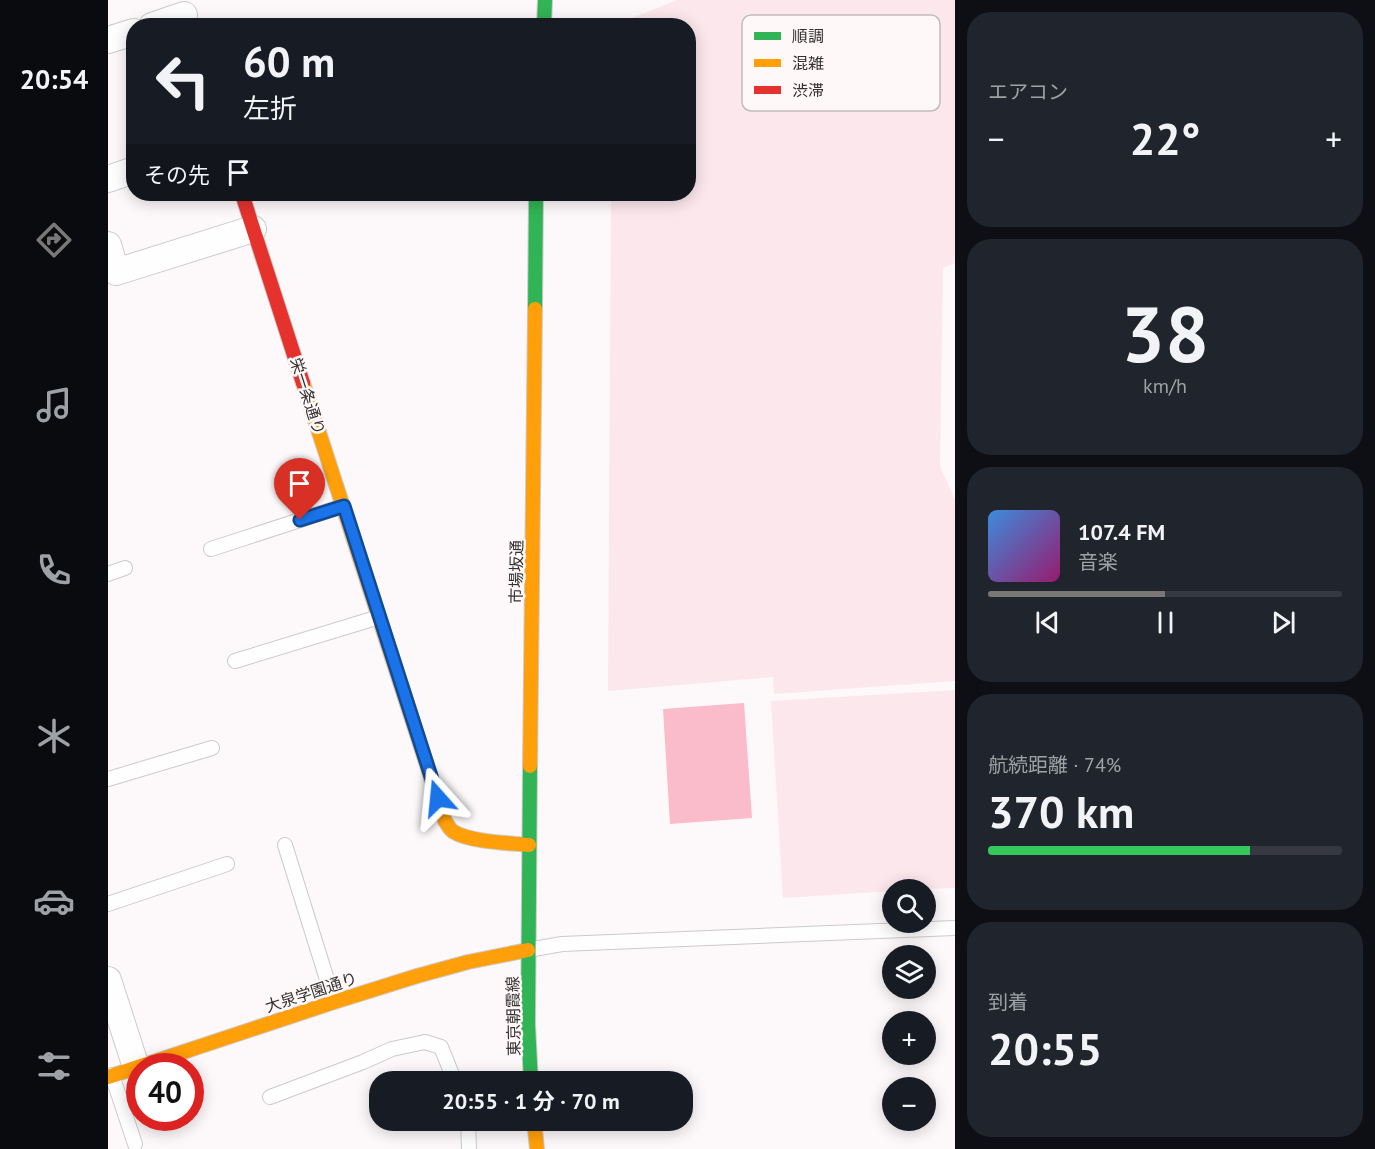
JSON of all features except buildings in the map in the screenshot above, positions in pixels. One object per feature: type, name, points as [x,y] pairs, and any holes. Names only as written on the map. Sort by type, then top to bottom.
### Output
[{"type":"street","points":[[545,18],[546,0]]},
{"type":"street","points":[[108,40],[126,34]]},
{"type":"street","points":[[108,179],[126,173]]},
{"type":"street","name":"栄一条通り","points":[[244,201],[445,821],[452,831],[463,835],[492,841],[529,844]]},
{"type":"street","name":"市場坂通","points":[[528,951],[536,201]]},
{"type":"street","points":[[109,251],[116,273],[253,229]]},
{"type":"street","name":"大泉学園通り","points":[[119,1073],[334,1002],[458,965],[528,951]]},
{"type":"street","name":"東京朝霞線","points":[[528,951],[530,1071]]},
{"type":"street","points":[[108,980],[119,1073]]},
{"type":"street","points":[[535,1131],[537,1149]]},
{"type":"lane","points":[[211,549],[344,506]]},
{"type":"lane","points":[[108,574],[125,568]]},
{"type":"lane","points":[[235,661],[380,616]]},
{"type":"lane","points":[[108,779],[212,747]]},
{"type":"lane","points":[[285,845],[334,1002]]},
{"type":"lane","points":[[108,904],[227,864]]},
{"type":"lane","points":[[528,951],[562,945],[955,928]]},
{"type":"lane","points":[[270,1097],[392,1049],[425,1042],[441,1047],[451,1071]]},
{"type":"lane","points":[[119,1073],[135,1144]]},
{"type":"lane","points":[[468,1131],[469,1149]]},
{"type":"shaded area","points":[[677,0],[955,0],[955,263],[943,268],[940,466],[955,500],[955,681],[774,694],[773,677],[608,691],[611,201],[696,201],[696,18],[632,18]]},
{"type":"shaded area","points":[[955,690],[955,888],[936,889],[936,879],[882,879],[882,892],[783,898],[771,701]]},
{"type":"shaded area","points":[[744,703],[752,818],[670,824],[663,709]]},
{"type":"traffic: fast","points":[[544,18],[545,0]]},
{"type":"traffic: fast","points":[[535,309],[536,201]]},
{"type":"traffic: fast","points":[[530,766],[528,1024],[530,1071]]},
{"type":"traffic: slow","points":[[530,766],[535,309]]},
{"type":"traffic: slow","points":[[303,383],[445,821],[450,829],[470,838],[529,845]]},
{"type":"traffic: slow","points":[[108,1077],[417,976],[468,962],[528,950]]},
{"type":"traffic: slow","points":[[535,1131],[537,1149]]},
{"type":"traffic: jam","points":[[244,201],[303,383]]},
{"type":"route","points":[[300,520],[344,506],[438,798]]}]
